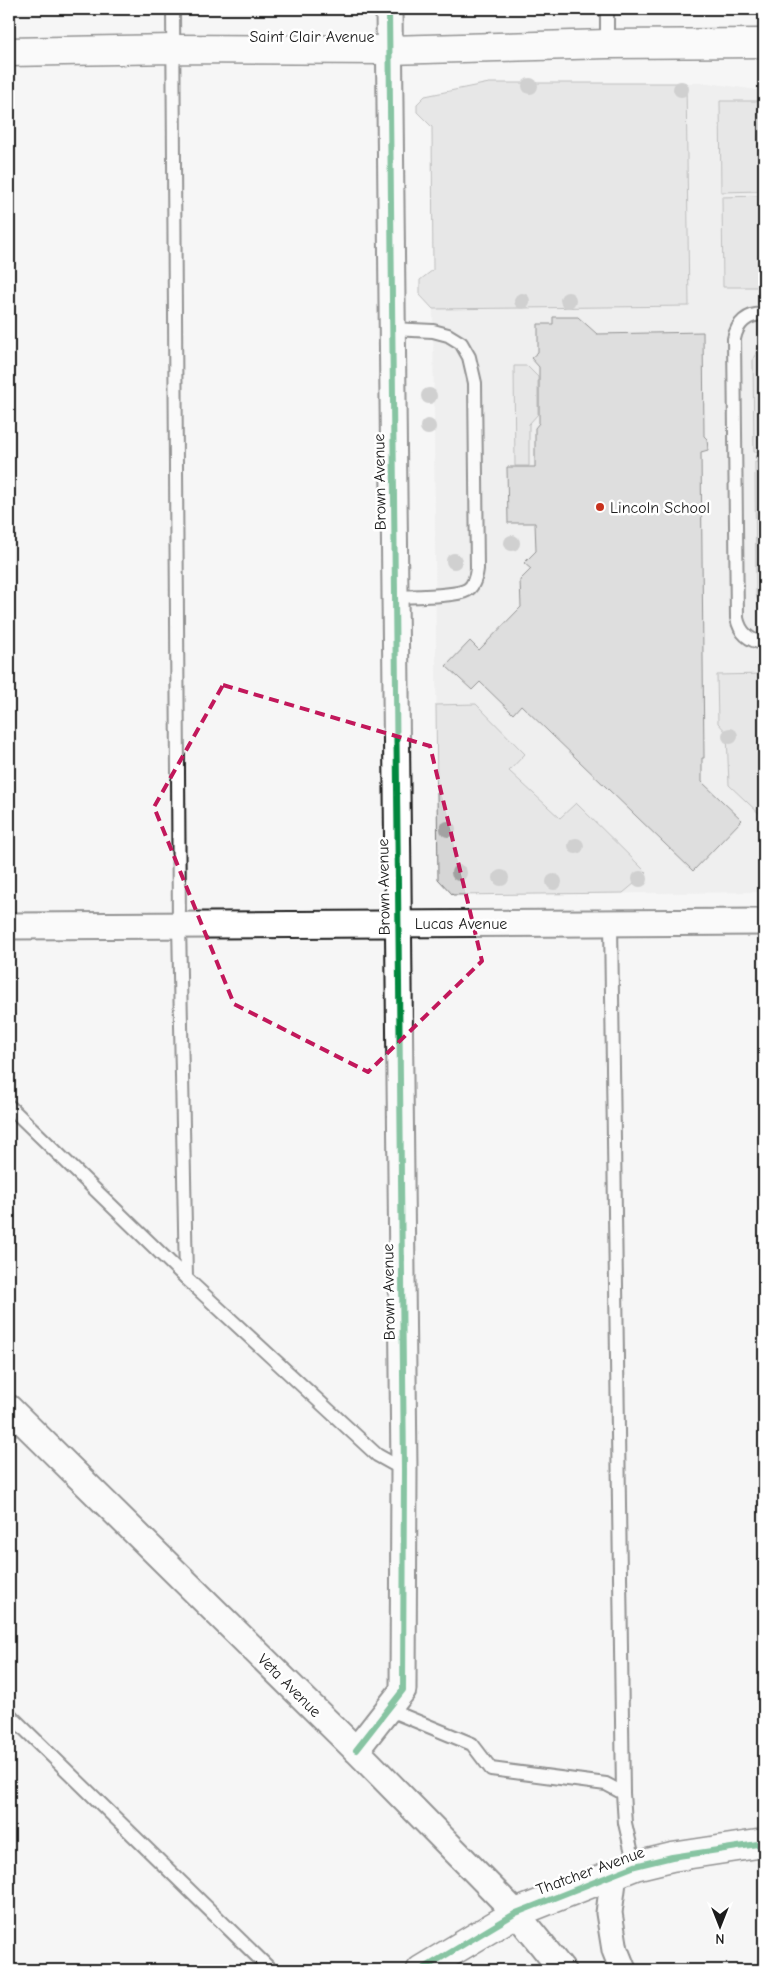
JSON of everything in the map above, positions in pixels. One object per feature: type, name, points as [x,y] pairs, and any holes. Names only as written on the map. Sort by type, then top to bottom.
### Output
[{"type":"street","name":"Brown Avenue","points":[[356,1750],[403,1690],[404,1470],[389,9]]},
{"type":"street","name":"Saint Clair Avenue","points":[[9,52],[389,50],[607,44],[764,43]]},
{"type":"street","name":"Lucas Avenue","points":[[9,926],[764,922]]},
{"type":"street","name":"Veta Avenue","points":[[9,1408],[356,1750],[516,1913],[562,1970]]},
{"type":"street","name":"Thatcher Avenue","points":[[422,1970],[516,1913],[625,1870],[672,1857],[764,1843]]},
{"type":"street","points":[[623,1970],[615,1950],[610,1913],[625,1870]]},
{"type":"lane","points":[[173,9],[179,924],[186,1278]]},
{"type":"lane","points":[[606,9],[607,44]]},
{"type":"lane","points":[[764,314],[756,314],[740,323],[734,339],[737,618],[739,628],[745,636],[764,643]]},
{"type":"lane","points":[[392,329],[433,332],[448,335],[461,342],[469,358],[475,384],[477,457],[476,579],[467,590],[455,593],[394,597]]},
{"type":"lane","points":[[611,922],[625,1870]]},
{"type":"lane","points":[[9,1106],[186,1278],[377,1455],[404,1470]]},
{"type":"lane","points":[[387,1710],[472,1744],[491,1769],[606,1784],[623,1793]]},
{"type":"lane","points":[[9,1714],[271,1970]]},
{"type":"highlighted area","points":[[223,685],[430,746],[482,961],[368,1072],[234,1004],[154,807]]},
{"type":"shaded area","name":"Lincoln School","points":[[489,83],[708,83],[764,91],[764,892],[453,895],[438,879],[433,309],[420,295],[420,280],[433,270],[432,127],[417,112],[417,104],[425,96]]},
{"type":"shaded area","points":[[489,83],[686,83],[689,306],[433,309],[420,295],[420,280],[433,270],[432,127],[417,112],[417,104],[425,96]]},
{"type":"shaded area","points":[[720,101],[760,101],[760,191],[721,192]]},
{"type":"shaded area","points":[[761,196],[762,287],[723,287],[722,197]]},
{"type":"shaded area","points":[[764,341],[764,452],[754,452],[753,359]]},
{"type":"shaded area","points":[[514,366],[527,366],[538,377],[538,414],[529,424],[529,466],[515,466]]},
{"type":"shaded area","points":[[755,462],[764,462],[764,612],[759,606],[756,594]]},
{"type":"shaded area","points":[[764,674],[764,818],[729,785],[727,733],[718,723],[717,675]]},
{"type":"shaded area","points":[[476,704],[525,754],[509,771],[560,818],[576,803],[647,873],[623,893],[453,895],[438,879],[436,705]]},
{"type":"building","points":[[553,317],[578,317],[597,334],[703,332],[704,436],[707,439],[708,450],[701,452],[704,758],[702,758],[702,782],[742,820],[693,871],[521,705],[513,714],[480,682],[472,690],[446,666],[470,641],[479,650],[521,607],[520,580],[531,569],[524,563],[536,551],[535,523],[508,523],[507,467],[535,467],[535,428],[539,423],[539,367],[531,358],[538,352],[538,324],[553,324]]},
{"type":"cycle path","points":[[356,1750],[403,1690],[404,1470],[389,9]]},
{"type":"cycle path","points":[[421,1970],[516,1913],[635,1866],[672,1857],[764,1843]]},
{"type":"place","name":"Lincoln School","points":[[600,507]]}]
